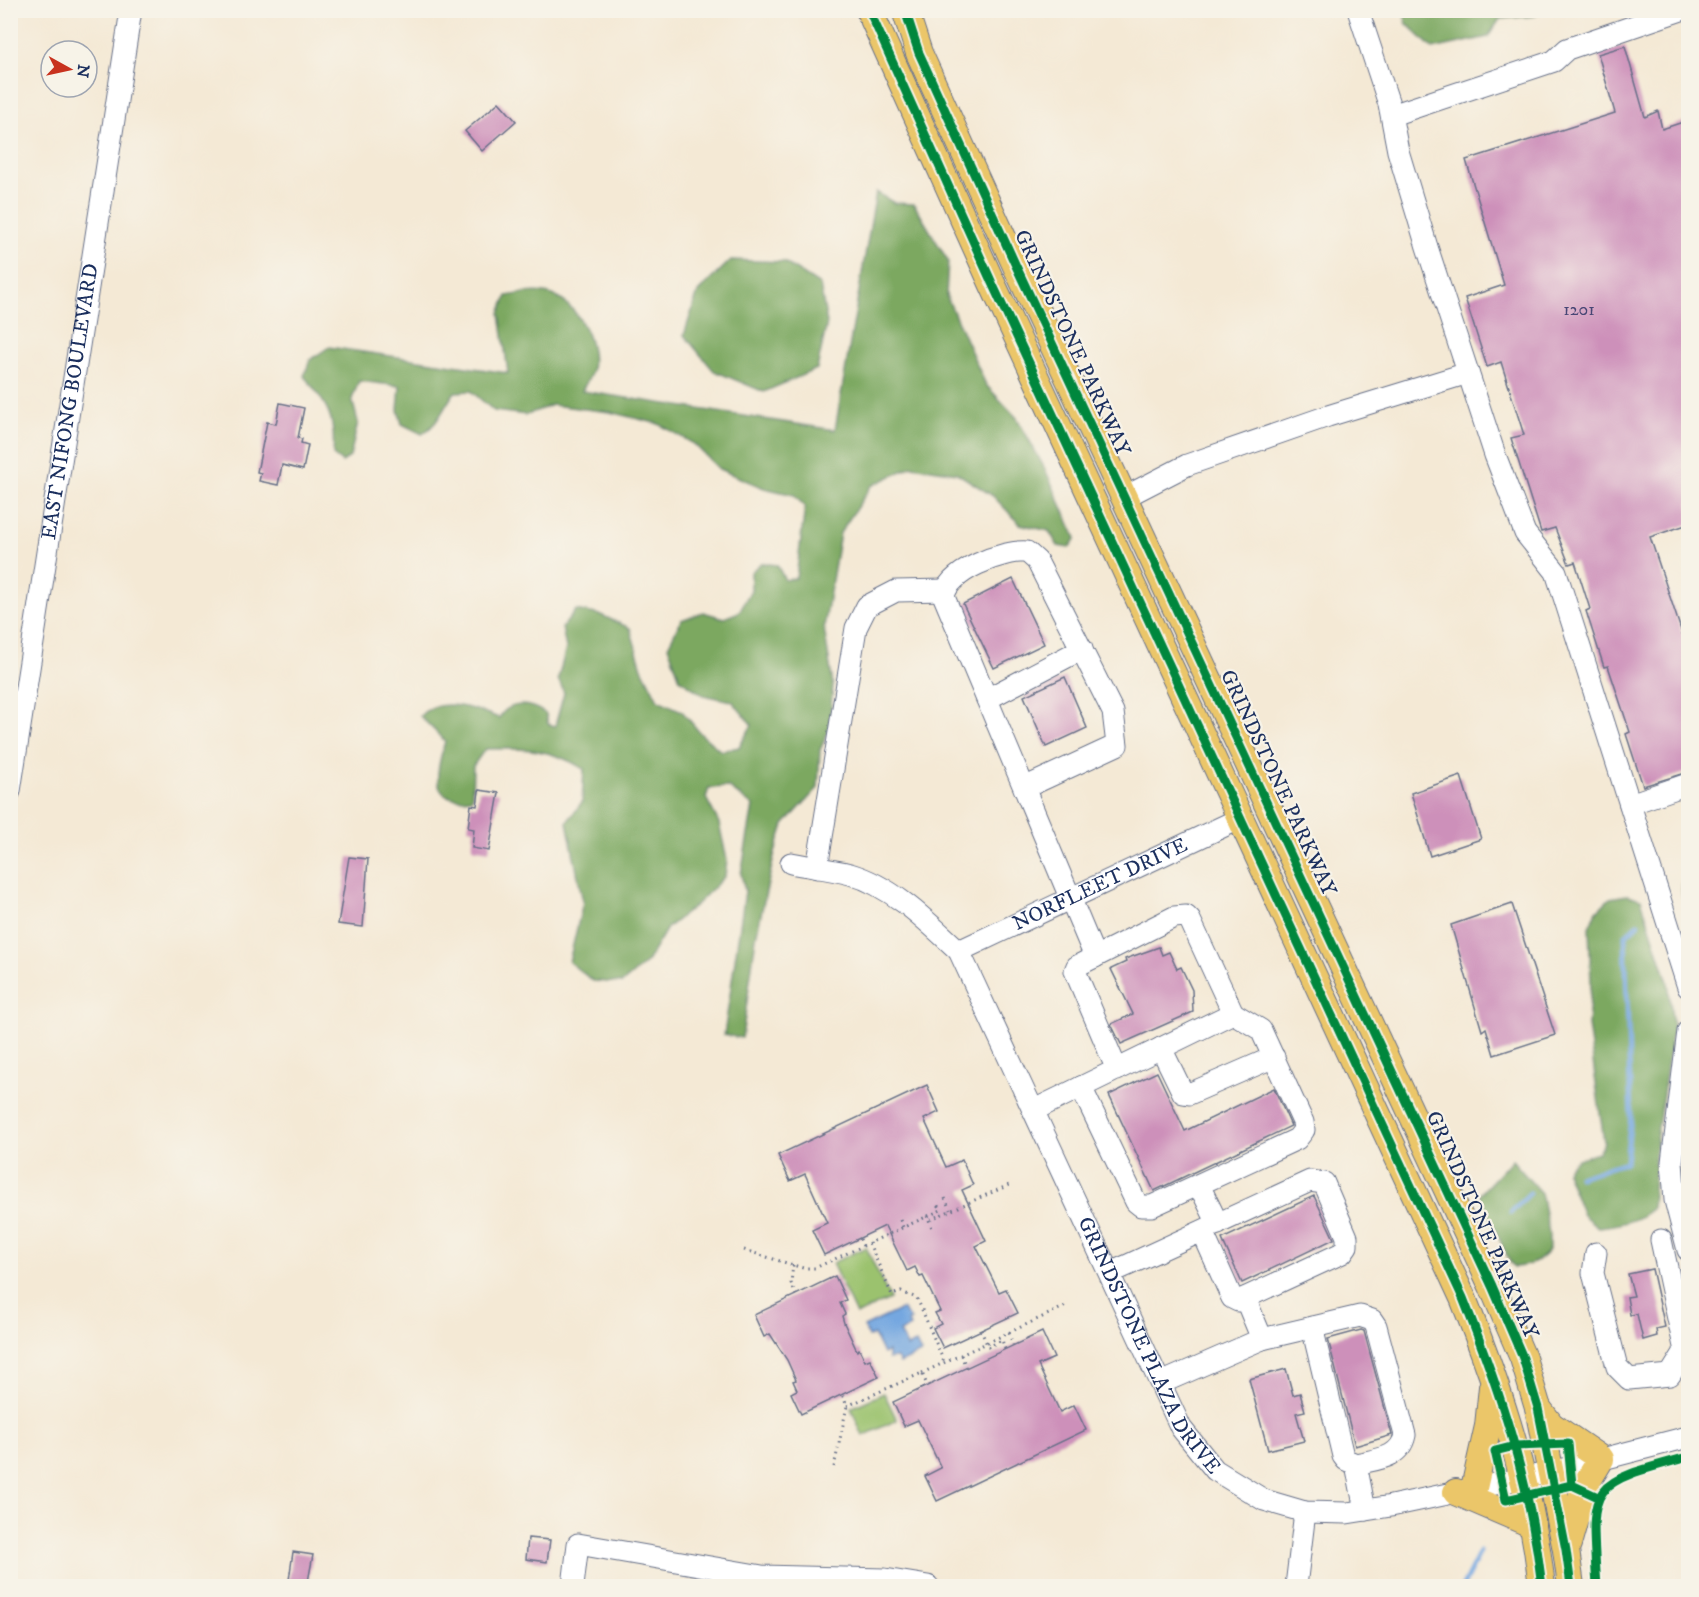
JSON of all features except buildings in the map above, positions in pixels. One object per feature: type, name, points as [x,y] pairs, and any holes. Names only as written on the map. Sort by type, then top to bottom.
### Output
[{"type":"main road","points":[[869,10],[992,283],[1463,1298],[1493,1375],[1524,1478],[1542,1587]]},
{"type":"main road","name":"GRINDSTONE PARKWAY","points":[[905,10],[929,74],[1492,1286],[1523,1358],[1539,1408],[1571,1587]]},
{"type":"main road","points":[[1493,1375],[1488,1426],[1465,1490],[1533,1525]]},
{"type":"main road","points":[[1539,1408],[1551,1425],[1600,1460],[1584,1487],[1566,1550]]},
{"type":"street","name":"EAST NIFONG BOULEVARD","points":[[10,791],[131,10]]},
{"type":"street","points":[[1358,10],[1392,115],[1398,151],[1468,373],[1525,533],[1556,572],[1689,987]]},
{"type":"street","points":[[1392,115],[1554,62],[1567,50],[1681,10]]},
{"type":"street","points":[[1125,497],[1186,465],[1328,416],[1468,373]]},
{"type":"street","points":[[1024,788],[1117,745],[1113,712],[1037,561],[1027,552],[1004,553],[980,563],[950,582],[944,597],[1070,898],[1095,957]]},
{"type":"street","points":[[817,868],[856,628],[867,606],[896,591],[945,590]]},
{"type":"street","points":[[987,699],[1083,649]]},
{"type":"street","points":[[1630,804],[1689,784]]},
{"type":"street","name":"NORFLEET DRIVE","points":[[959,951],[1241,818]]},
{"type":"street","name":"GRINDSTONE PLAZA DRIVE","points":[[790,863],[851,874],[886,891],[924,918],[959,951],[1181,1428],[1215,1470],[1264,1500],[1305,1512],[1365,1510],[1552,1472],[1689,1437]]},
{"type":"street","points":[[1081,1088],[1136,1202],[1141,1206],[1152,1206],[1302,1136],[1303,1122],[1261,1030],[1233,1013],[1190,920],[1186,916],[1174,917],[1077,966],[1075,977],[1117,1070]]},
{"type":"street","points":[[1034,1110],[1233,1013]]},
{"type":"street","points":[[1689,1031],[1672,1162],[1681,1175],[1675,1200],[1689,1250]]},
{"type":"street","points":[[1161,1048],[1183,1094],[1189,1094],[1274,1057]]},
{"type":"street","points":[[1110,1273],[1210,1227],[1310,1181],[1324,1184],[1347,1237],[1347,1246],[1342,1253],[1239,1301],[1232,1298],[1210,1227],[1199,1185]]},
{"type":"street","points":[[1596,1253],[1593,1273],[1617,1367],[1629,1379],[1670,1375],[1685,1350],[1660,1240]]},
{"type":"street","points":[[1245,1298],[1262,1338]]},
{"type":"street","points":[[1161,1383],[1262,1338],[1360,1316],[1368,1317],[1377,1326],[1405,1435],[1400,1450],[1392,1455],[1356,1464],[1342,1456],[1312,1327]]},
{"type":"street","points":[[1356,1464],[1365,1510]]},
{"type":"street","points":[[1296,1587],[1305,1512]]},
{"type":"street","points":[[573,1587],[578,1544],[762,1576],[885,1579],[928,1587]]},
{"type":"path","points":[[744,1250],[793,1265],[815,1268],[903,1227],[1010,1185]]},
{"type":"path","points":[[945,1198],[951,1210]]},
{"type":"path","points":[[928,1218],[941,1210],[937,1202]]},
{"type":"path","points":[[928,1218],[933,1231]]},
{"type":"path","points":[[900,1220],[903,1227]]},
{"type":"path","points":[[860,1239],[863,1246]]},
{"type":"path","points":[[869,1243],[892,1295],[901,1292],[917,1298],[944,1362]]},
{"type":"path","points":[[793,1265],[791,1283],[796,1295]]},
{"type":"path","points":[[847,1406],[1066,1306]]},
{"type":"path","points":[[981,1330],[988,1347],[1002,1340],[1005,1348]]},
{"type":"path","points":[[1008,1333],[1013,1345]]},
{"type":"path","points":[[961,1355],[966,1367]]},
{"type":"path","points":[[922,1373],[927,1385]]},
{"type":"path","points":[[834,1467],[847,1406],[842,1394]]},
{"type":"green space","points":[[1403,10],[1544,11],[1534,16],[1500,19],[1488,37],[1433,49],[1407,24]]},
{"type":"green space","points":[[876,192],[894,203],[914,204],[948,261],[946,295],[986,385],[1017,418],[1045,469],[1076,538],[1069,548],[1058,546],[1049,531],[1020,524],[993,496],[957,473],[912,466],[871,486],[840,533],[824,628],[833,685],[829,730],[820,750],[818,788],[784,825],[774,856],[756,937],[742,1038],[724,1035],[745,891],[741,874],[753,806],[728,787],[709,788],[706,798],[719,823],[727,860],[725,876],[697,904],[667,928],[647,962],[622,983],[593,981],[569,962],[583,902],[567,822],[582,802],[584,769],[548,753],[485,749],[473,766],[472,798],[457,799],[447,796],[441,791],[438,783],[439,763],[445,741],[420,716],[437,706],[447,705],[469,708],[499,718],[508,708],[520,705],[540,710],[546,714],[548,724],[555,726],[564,693],[558,679],[566,648],[562,628],[576,610],[601,615],[630,628],[642,668],[658,700],[682,711],[701,734],[721,751],[739,747],[752,725],[732,701],[703,695],[680,679],[668,646],[681,620],[703,612],[724,618],[739,612],[751,590],[751,572],[761,563],[777,565],[785,580],[796,578],[805,507],[794,495],[764,488],[719,469],[694,444],[659,424],[610,412],[552,405],[526,415],[494,411],[471,391],[455,392],[437,420],[422,434],[402,424],[398,410],[400,386],[359,381],[352,399],[358,422],[350,457],[342,462],[333,455],[333,431],[329,412],[304,376],[310,360],[329,347],[508,373],[500,313],[507,296],[539,292],[557,297],[566,303],[580,319],[585,329],[593,360],[591,373],[582,391],[835,430]]},
{"type":"green space","points":[[731,260],[784,262],[820,285],[827,323],[817,369],[764,392],[714,371],[684,335],[698,292]]},
{"type":"green space","points":[[1688,871],[1688,910],[1682,890]]},
{"type":"green space","points":[[1627,895],[1641,899],[1668,982],[1673,1027],[1656,1141],[1652,1209],[1626,1222],[1598,1227],[1583,1215],[1566,1172],[1575,1161],[1598,1153],[1604,1142],[1588,1025],[1591,984],[1589,927],[1596,912],[1610,898]]},
{"type":"green space","points":[[1512,1160],[1541,1193],[1549,1233],[1549,1250],[1545,1254],[1534,1263],[1514,1267],[1479,1195]]},
{"type":"green space","points":[[866,1247],[890,1299],[856,1315],[832,1263]]},
{"type":"green space","points":[[884,1393],[897,1420],[863,1436],[851,1408]]},
{"type":"water","points":[[902,1309],[911,1320],[908,1321],[910,1327],[900,1332],[907,1347],[916,1343],[921,1353],[900,1363],[897,1358],[888,1359],[888,1351],[883,1354],[874,1335],[868,1337],[864,1327]]},
{"type":"waterway","points":[[1579,1177],[1626,1162],[1631,1117],[1625,936],[1638,924]]},
{"type":"waterway","points":[[1511,1212],[1530,1193]]},
{"type":"waterway","points":[[1463,1586],[1480,1552]]},
{"type":"cycle path","points":[[869,10],[992,283],[1463,1298],[1513,1440],[1530,1511],[1542,1586]]},
{"type":"cycle path","points":[[905,10],[919,53],[1016,266],[1492,1286],[1523,1358],[1538,1408],[1571,1586]]},
{"type":"cycle path","points":[[1572,1485],[1568,1444],[1515,1446],[1495,1451],[1506,1500],[1572,1485],[1598,1497]]},
{"type":"cycle path","points":[[1597,1586],[1594,1526],[1596,1507],[1602,1493],[1613,1483],[1630,1474],[1688,1457]]}]
